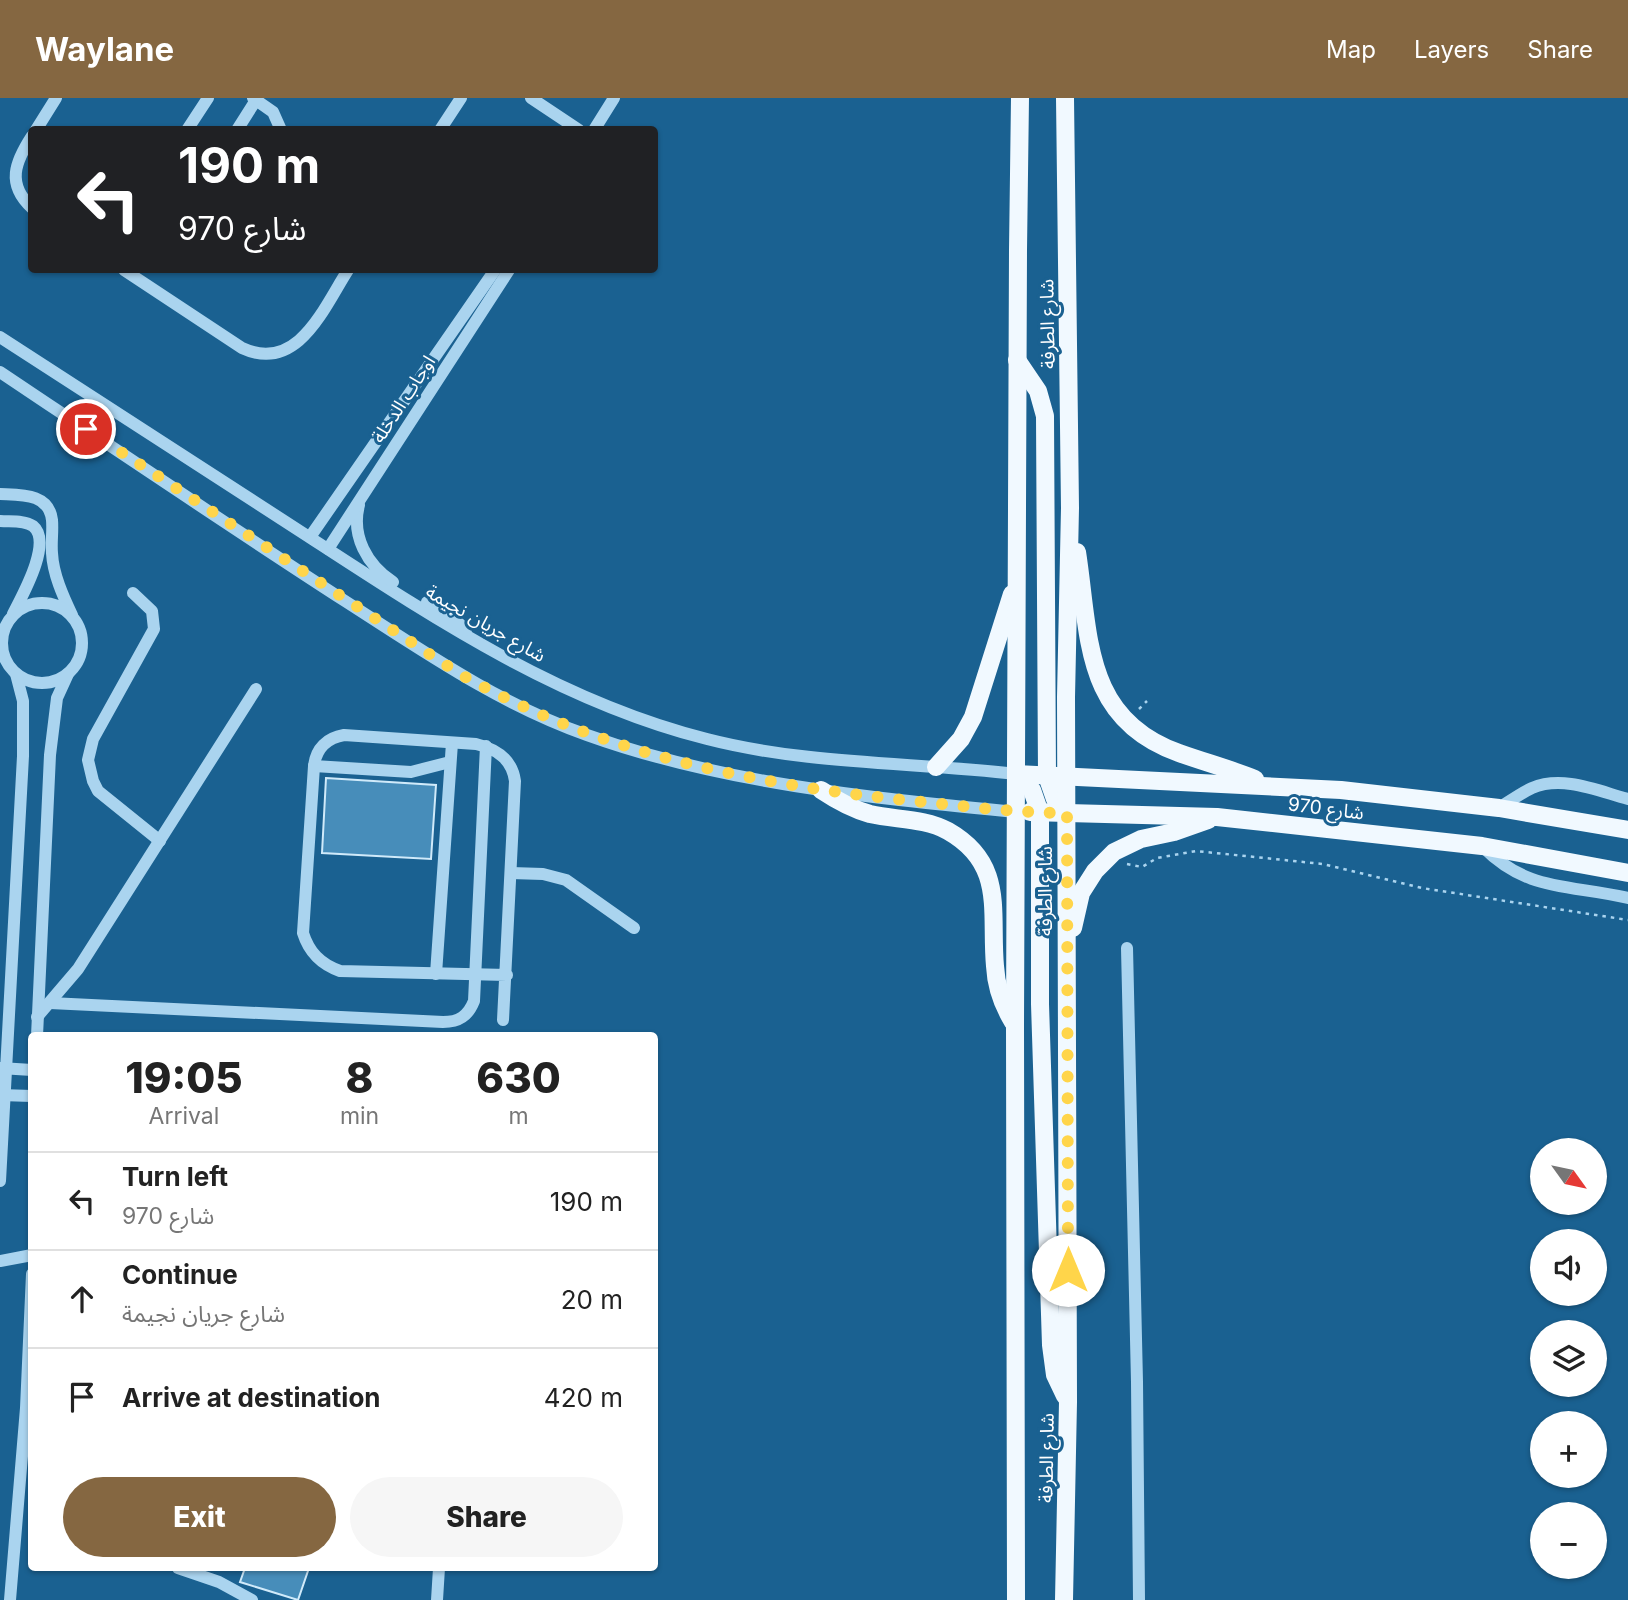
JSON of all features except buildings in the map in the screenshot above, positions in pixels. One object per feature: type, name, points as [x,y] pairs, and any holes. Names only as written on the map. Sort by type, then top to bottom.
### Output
[{"type":"main road","name":"شارع الطرفة","points":[[1016,1600],[1015,1026],[1020,98]]},
{"type":"main road","name":"شارع الطرفة","points":[[1064,1600],[1068,1402],[1066,683],[1070,508],[1065,98]]},
{"type":"main road","points":[[1017,360],[1038,391],[1043,403],[1046,429],[1047,776],[1055,799],[1067,813]]},
{"type":"main road","points":[[1070,508],[1090,650],[1098,679],[1112,704],[1147,738],[1177,753],[1271,785]]},
{"type":"main road","points":[[936,767],[961,739],[976,710],[1002,632],[1018,570]]},
{"type":"main road","points":[[1016,774],[1032,790],[1041,813],[1040,1004],[1051,1345],[1055,1374],[1068,1402]]},
{"type":"main road","name":"شارع 970","points":[[1016,774],[1271,785],[1424,798],[1628,830]]},
{"type":"main road","points":[[821,790],[860,811],[934,825],[964,841],[972,850],[980,860],[993,893],[995,966],[1000,995],[1015,1026]]},
{"type":"main road","name":"شارع 970","points":[[1016,812],[1217,817],[1482,846],[1628,873]]},
{"type":"main road","points":[[1066,940],[1076,920],[1081,893],[1095,871],[1114,852],[1140,839],[1174,832],[1217,817]]},
{"type":"street","points":[[38,126],[56,98]]},
{"type":"street","points":[[190,126],[208,98]]},
{"type":"street","points":[[443,126],[461,98]]},
{"type":"street","points":[[531,98],[573,126]]},
{"type":"street","points":[[596,126],[614,98]]},
{"type":"street","points":[[239,126],[255,99],[273,112],[279,126]]},
{"type":"street","points":[[28,142],[19,155],[15,173],[19,192],[28,203]]},
{"type":"street","points":[[129,273],[242,348],[270,354],[288,349],[303,338],[346,273]]},
{"type":"street","name":"اوجاب الدخلة","points":[[310,537],[493,273]]},
{"type":"street","name":"اوجاب الدخلة","points":[[328,549],[507,273]]},
{"type":"street","name":"شارع جريان نجيمة","points":[[0,337],[474,642],[564,689],[658,725],[745,748],[821,759],[1016,774]]},
{"type":"street","points":[[0,372],[325,588],[460,674],[512,703],[571,729],[628,749],[681,762],[821,790],[1016,812]]},
{"type":"street","points":[[0,494],[32,496],[50,510],[55,570],[80,631],[82,647],[78,662],[68,674],[57,698],[50,755],[37,1032]]},
{"type":"street","points":[[362,497],[356,517],[357,528],[369,560],[385,577],[453,618],[474,642]]},
{"type":"street","points":[[0,521],[27,523],[36,529],[40,538],[33,570],[6,622],[2,640],[2,655],[16,674],[23,701],[23,756],[3,1069],[0,1181]]},
{"type":"street","points":[[133,593],[152,611],[154,629],[93,739],[88,760],[98,790],[160,841]]},
{"type":"street","points":[[6,622],[23,608],[46,603],[61,608],[73,618]]},
{"type":"street","points":[[16,674],[42,684],[56,681],[68,674]]},
{"type":"street","points":[[37,1017],[85,959],[256,690]]},
{"type":"street","points":[[503,1020],[507,975],[514,774],[503,756],[486,747],[338,736],[321,747],[314,766],[303,933],[310,950],[323,963],[340,971],[507,975]]},
{"type":"street","points":[[436,974],[452,743]]},
{"type":"street","points":[[50,1003],[452,1022],[460,1020],[471,1009],[474,1001],[486,747]]},
{"type":"street","points":[[314,766],[411,772],[450,762]]},
{"type":"street","points":[[1499,808],[1532,788],[1558,782],[1572,783],[1628,799]]},
{"type":"street","points":[[1482,846],[1502,865],[1526,878],[1543,884],[1628,898]]},
{"type":"street","points":[[511,873],[543,874],[566,880],[634,928]]},
{"type":"street","points":[[1127,948],[1139,1600]]},
{"type":"street","points":[[3,1069],[28,1070]]},
{"type":"street","points":[[2,1095],[28,1096]]},
{"type":"street","points":[[0,1261],[28,1256]]},
{"type":"street","points":[[10,1600],[28,1416]]},
{"type":"street","points":[[187,1571],[219,1582],[252,1600]]},
{"type":"street","points":[[436,1600],[439,1571]]},
{"type":"path","points":[[1114,852],[1126,863],[1138,867],[1157,858],[1196,851],[1324,864],[1422,888],[1628,920]]},
{"type":"route","points":[[86,429],[250,539],[460,674],[512,703],[588,736],[668,760],[821,790],[1016,812],[1067,813],[1068,1270]]}]
